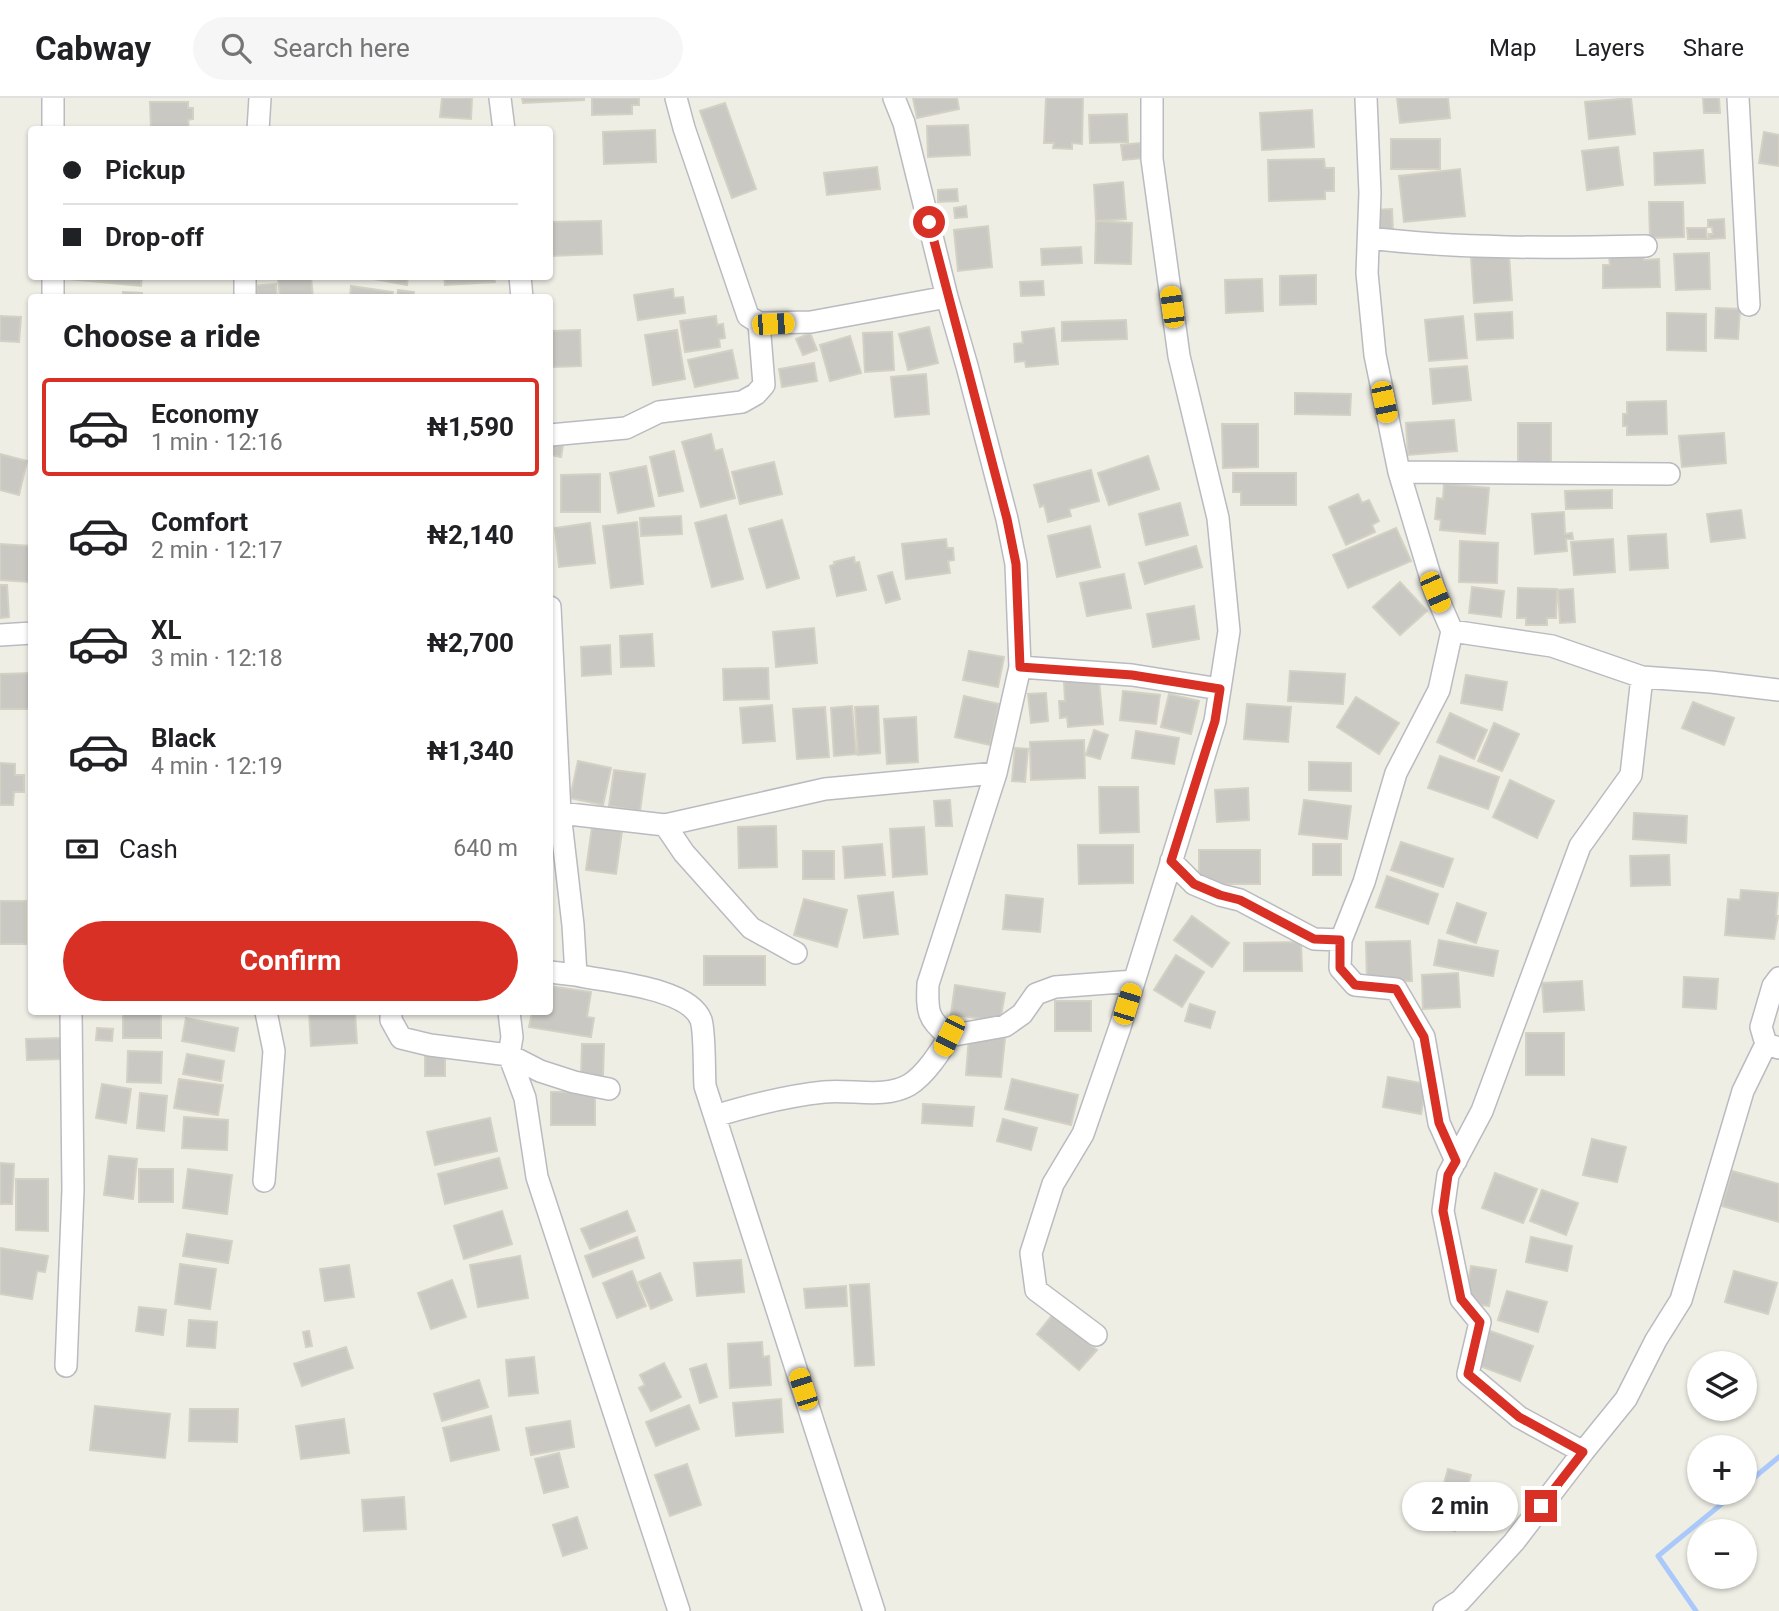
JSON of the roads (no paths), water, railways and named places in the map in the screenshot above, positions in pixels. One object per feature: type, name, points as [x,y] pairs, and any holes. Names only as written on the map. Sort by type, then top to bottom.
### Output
[{"type":"street","points":[[53,98],[53,126]]},
{"type":"street","points":[[258,126],[260,98]]},
{"type":"street","points":[[500,98],[504,126]]},
{"type":"street","points":[[676,98],[742,305],[748,316],[759,323],[811,322],[947,297]]},
{"type":"street","points":[[894,98],[904,122],[947,297],[968,366],[1007,519],[1016,564],[1020,667],[996,773],[928,984],[927,1008],[934,1025],[949,1036],[1005,1026],[1022,1014],[1036,994],[1055,988],[1134,981]]},
{"type":"street","points":[[1096,1335],[1036,1290],[1031,1254],[1054,1184],[1083,1134],[1134,981],[1215,721],[1229,631],[1218,518],[1179,356],[1152,159],[1152,98]]},
{"type":"street","points":[[1366,98],[1370,174],[1367,273],[1375,355],[1399,472],[1435,592],[1452,631],[1439,690],[1396,773],[1364,882],[1340,940],[1340,968],[1355,985],[1396,989],[1413,1015],[1424,1037],[1439,1123],[1456,1161]]},
{"type":"street","points":[[1738,98],[1749,305]]},
{"type":"street","points":[[1369,238],[1427,245],[1545,248],[1646,246]]},
{"type":"street","points":[[553,435],[626,428],[659,412],[742,402],[756,394],[764,385],[759,323]]},
{"type":"street","points":[[1399,472],[1669,474]]},
{"type":"street","points":[[1452,631],[1552,646],[1642,677],[1779,690]]},
{"type":"street","points":[[0,635],[28,633]]},
{"type":"street","points":[[1020,667],[1132,675],[1220,689]]},
{"type":"street","points":[[553,669],[560,813],[576,975]]},
{"type":"street","points":[[1583,1452],[1519,1417],[1468,1374],[1480,1322],[1461,1299],[1443,1211],[1448,1175],[1482,1111],[1580,846],[1631,775],[1642,677]]},
{"type":"street","points":[[560,813],[665,825],[825,789],[996,773]]},
{"type":"street","points":[[665,825],[684,853],[751,928],[796,953]]},
{"type":"street","points":[[1171,861],[1194,884],[1240,900],[1314,939],[1340,940]]},
{"type":"street","points":[[553,972],[662,992],[687,1003],[701,1019],[705,1086],[874,1611]]},
{"type":"street","points":[[1444,1611],[1460,1601],[1514,1542],[1626,1399],[1656,1340],[1681,1300],[1744,1091],[1773,1046],[1761,1027],[1773,986],[1779,978]]},
{"type":"street","points":[[66,1366],[73,1190],[71,1015]]},
{"type":"street","points":[[264,1181],[274,1051],[267,1015]]},
{"type":"street","points":[[391,1015],[401,1038],[430,1045],[509,1055],[540,1071],[609,1089]]},
{"type":"street","points":[[509,1015],[512,1037],[509,1055],[525,1098],[537,1177],[679,1611]]},
{"type":"street","points":[[715,1116],[789,1097],[827,1092],[890,1093],[911,1084],[941,1053],[949,1036]]},
{"type":"waterway","points":[[1757,1475],[1779,1457]]},
{"type":"waterway","points":[[1696,1611],[1658,1556],[1720,1505]]}]
